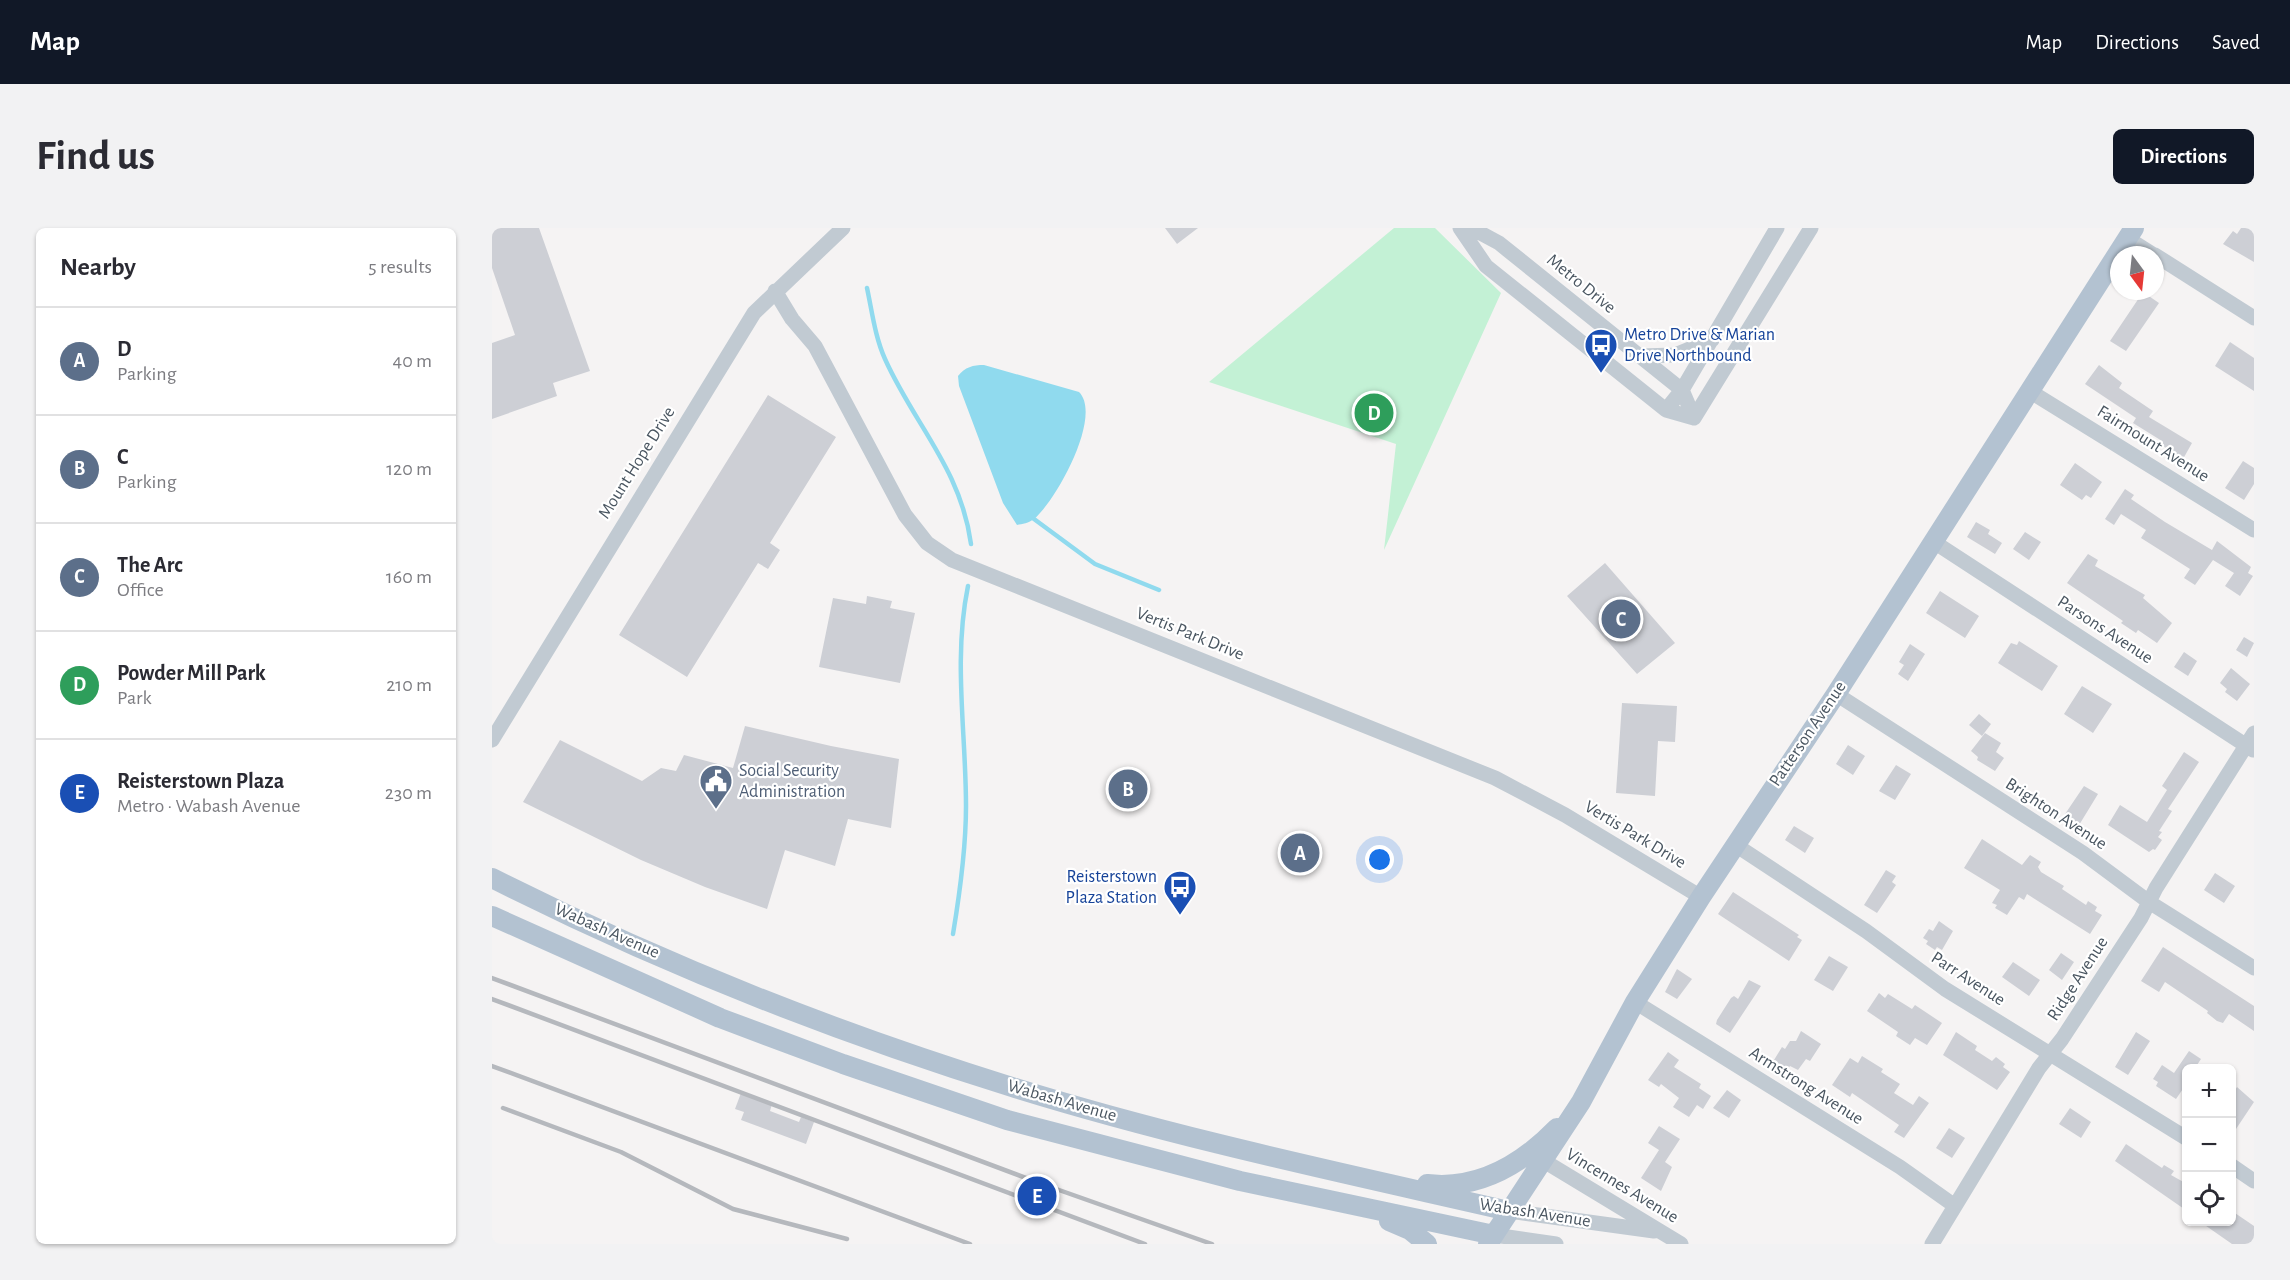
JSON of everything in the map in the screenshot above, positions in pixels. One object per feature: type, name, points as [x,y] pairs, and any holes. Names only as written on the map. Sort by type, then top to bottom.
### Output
[{"type":"main road","name":"Patterson Avenue","points":[[1491,1240],[1581,1102],[1635,1002],[1734,844],[1836,694],[2131,233]]},
{"type":"main road","name":"Wabash Avenue","points":[[492,878],[627,941],[728,984],[934,1061],[1013,1087],[1145,1125],[1342,1174],[1509,1211]]},
{"type":"main road","name":"Wabash Avenue","points":[[492,916],[720,1018],[1007,1120],[1137,1156],[1339,1202],[1491,1240]]},
{"type":"main road","points":[[1342,1174],[1436,1185],[1463,1185],[1495,1174],[1528,1155],[1581,1102]]},
{"type":"main road","points":[[1339,1202],[1410,1230],[1427,1244]]},
{"type":"street","name":"Mount Hope Drive","points":[[492,740],[754,313],[843,228]]},
{"type":"street","points":[[1460,228],[1486,266],[1666,410],[1694,418],[1810,228]]},
{"type":"street","name":"Metro Drive","points":[[1471,228],[1499,243],[1682,390],[1694,418]]},
{"type":"street","points":[[1666,410],[1682,390],[1778,228]]},
{"type":"street","points":[[2131,233],[2145,246]]},
{"type":"street","points":[[2164,261],[2254,318]]},
{"type":"street","name":"Vertis Park Drive","points":[[775,291],[792,319],[815,346],[905,515],[927,543],[952,560],[1495,778],[1564,815],[1701,897]]},
{"type":"street","points":[[1640,356],[1675,355],[1712,340]]},
{"type":"street","name":"Fairmount Avenue","points":[[2031,392],[2254,530]]},
{"type":"street","name":"Parsons Avenue","points":[[1934,542],[2251,743]]},
{"type":"street","name":"Brighton Avenue","points":[[1836,694],[2083,853],[2149,902],[2254,969]]},
{"type":"street","name":"Ridge Avenue","points":[[1932,1244],[2051,1053],[2251,743]]},
{"type":"street","name":"Parr Avenue","points":[[1734,844],[1866,931],[1945,989],[2182,1135]]},
{"type":"street","name":"Armstrong Avenue","points":[[1635,1002],[1900,1167],[1955,1206]]},
{"type":"street","name":"Vincennes Avenue","points":[[1544,1161],[1680,1244]]},
{"type":"street","points":[[2236,1169],[2254,1180]]},
{"type":"street","name":"Wabash Avenue","points":[[1509,1211],[1660,1232]]},
{"type":"street","name":"Wabash Avenue","points":[[1491,1240],[1556,1244]]},
{"type":"green space","points":[[1394,228],[1435,228],[1501,293],[1384,550],[1396,444],[1209,382]]},
{"type":"water","points":[[984,365],[1079,392],[1085,404],[1085,419],[1074,458],[1054,495],[1034,519],[1023,524],[1017,525],[1003,503],[959,386],[958,376],[963,370]]},
{"type":"building","points":[[492,228],[539,228],[590,371],[553,383],[557,396],[492,419],[492,343],[515,335],[492,268]]},
{"type":"building","points":[[1165,228],[1198,228],[1177,244]]},
{"type":"building","points":[[2241,228],[2254,228],[2254,262],[2223,244],[2233,231],[2237,234]]},
{"type":"building","points":[[2138,300],[2155,300],[2159,303],[2126,351],[2110,341]]},
{"type":"building","points":[[2230,342],[2254,358],[2254,391],[2215,366]]},
{"type":"building","points":[[2099,365],[2122,383],[2119,388],[2153,411],[2149,417],[2192,443],[2183,459],[2160,444],[2162,441],[2133,423],[2136,418],[2085,384]]},
{"type":"building","points":[[768,395],[836,437],[770,543],[780,550],[768,569],[758,563],[687,677],[619,635]]},
{"type":"building","points":[[2243,461],[2254,468],[2254,484],[2244,500],[2225,488]]},
{"type":"building","points":[[2075,463],[2102,482],[2091,498],[2086,495],[2082,500],[2060,485]]},
{"type":"building","points":[[2125,489],[2134,495],[2131,499],[2165,522],[2212,550],[2217,541],[2251,567],[2248,573],[2253,576],[2240,596],[2225,586],[2234,573],[2213,560],[2195,585],[2184,578],[2190,569],[2141,538],[2146,530],[2121,514],[2114,525],[2105,519]]},
{"type":"building","points":[[1976,522],[1990,530],[1988,534],[2002,543],[1995,554],[1967,537]]},
{"type":"building","points":[[2025,532],[2041,542],[2029,560],[2013,549]]},
{"type":"building","points":[[2088,554],[2098,560],[2095,566],[2145,595],[2143,598],[2172,623],[2157,643],[2138,630],[2136,633],[2121,623],[2123,621],[2067,583]]},
{"type":"building","points":[[1605,563],[1675,643],[1637,674],[1567,596]]},
{"type":"building","points":[[1940,591],[1979,616],[1965,638],[1926,613]]},
{"type":"building","points":[[867,596],[892,601],[890,608],[915,613],[900,683],[819,667],[833,598],[866,604]]},
{"type":"building","points":[[2244,637],[2254,643],[2247,657],[2236,650]]},
{"type":"building","points":[[2019,641],[2058,666],[2042,691],[1998,663],[2011,643],[2017,645]]},
{"type":"building","points":[[1910,644],[1925,654],[1908,681],[1898,674],[1904,665],[1899,662]]},
{"type":"building","points":[[2184,652],[2197,661],[2188,676],[2174,667]]},
{"type":"building","points":[[2231,668],[2250,684],[2237,701],[2225,692],[2227,689],[2220,683]]},
{"type":"building","points":[[2082,686],[2112,704],[2093,733],[2064,714]]},
{"type":"building","points":[[1622,703],[1677,706],[1675,742],[1658,741],[1655,796],[1616,793]]},
{"type":"building","points":[[1979,714],[1991,724],[1982,736],[1969,725]]},
{"type":"building","name":"Social Security Administration","points":[[745,726],[899,759],[891,828],[848,819],[835,866],[785,850],[767,909],[705,887],[641,860],[523,802],[560,740],[642,781],[661,768],[676,771],[684,755],[733,768]]},
{"type":"building","points":[[1985,733],[2001,743],[1996,752],[2004,758],[1995,771],[1977,760],[1978,757],[1971,751]]},
{"type":"building","points":[[1848,745],[1865,756],[1853,775],[1836,764]]},
{"type":"building","points":[[2184,752],[2199,762],[2168,809],[2172,811],[2159,831],[2162,832],[2158,837],[2162,840],[2155,850],[2149,852],[2108,825],[2120,805],[2147,822],[2167,790],[2162,786]]},
{"type":"building","points":[[1896,765],[1911,774],[1895,800],[1879,791]]},
{"type":"building","points":[[2084,786],[2098,794],[2076,830],[2061,820]]},
{"type":"building","points":[[1794,826],[1814,838],[1805,853],[1785,840]]},
{"type":"building","points":[[1982,839],[2022,865],[2030,855],[2041,862],[2038,867],[2041,872],[2064,886],[2062,889],[2086,905],[2088,901],[2097,907],[2095,911],[2102,915],[2090,934],[2027,894],[2024,900],[2019,897],[2007,915],[1995,908],[1997,905],[1992,903],[2000,890],[1964,868]]},
{"type":"building","points":[[1886,870],[1896,876],[1892,882],[1896,885],[1877,913],[1864,905]]},
{"type":"building","points":[[2215,873],[2235,886],[2224,903],[2204,890]]},
{"type":"building","points":[[1733,892],[1799,935],[1797,937],[1802,940],[1789,961],[1718,914]]},
{"type":"building","points":[[1939,921],[1953,931],[1942,950],[1937,947],[1935,950],[1926,944],[1928,941],[1923,938],[1929,929],[1933,931]]},
{"type":"building","points":[[2163,947],[2254,1006],[2254,1031],[2229,1014],[2223,1023],[2217,1021],[2207,1013],[2208,1011],[2165,982],[2159,992],[2141,981]]},
{"type":"building","points":[[2061,953],[2074,962],[2062,980],[2049,970]]},
{"type":"building","points":[[1829,956],[1848,967],[1833,991],[1814,980]]},
{"type":"building","points":[[2013,962],[2040,980],[2029,996],[2002,977]]},
{"type":"building","points":[[1677,969],[1692,979],[1677,999],[1665,992]]},
{"type":"building","points":[[1749,980],[1761,986],[1730,1033],[1716,1024],[1717,1020],[1731,998],[1734,996],[1738,999]]},
{"type":"building","points":[[1879,993],[1885,998],[1888,994],[1912,1009],[1915,1005],[1942,1023],[1927,1045],[1915,1038],[1910,1045],[1896,1036],[1898,1032],[1867,1011]]},
{"type":"building","points":[[1801,1031],[1821,1044],[1810,1061],[1806,1059],[1798,1070],[1790,1066],[1787,1070],[1774,1060],[1782,1047],[1785,1049],[1790,1041],[1796,1041]]},
{"type":"building","points":[[1956,1032],[1977,1046],[1975,1050],[1992,1061],[1996,1057],[2005,1064],[2003,1067],[2010,1072],[1997,1090],[1943,1055]]},
{"type":"building","points":[[2136,1032],[2150,1041],[2128,1075],[2115,1067]]},
{"type":"building","points":[[2189,1051],[2201,1059],[2198,1064],[2182,1064],[2182,1090],[2176,1099],[2156,1086],[2158,1082],[2153,1079],[2162,1065],[2174,1073]]},
{"type":"building","points":[[1668,1052],[1679,1060],[1674,1067],[1701,1084],[1699,1088],[1711,1096],[1703,1109],[1697,1105],[1689,1117],[1673,1107],[1679,1098],[1661,1084],[1659,1087],[1648,1080]]},
{"type":"building","points":[[1862,1056],[1883,1069],[1881,1072],[1900,1084],[1894,1093],[1913,1105],[1919,1096],[1929,1103],[1904,1138],[1894,1132],[1899,1125],[1852,1093],[1850,1097],[1832,1085],[1850,1058],[1858,1063]]},
{"type":"building","points":[[2237,1087],[2254,1102],[2236,1129],[2236,1118]]},
{"type":"building","points":[[1727,1090],[1741,1100],[1729,1118],[1713,1108]]},
{"type":"building","points":[[741,1093],[772,1104],[770,1111],[799,1122],[801,1117],[814,1122],[806,1144],[741,1120],[744,1112],[735,1109]]},
{"type":"building","points":[[2070,1108],[2091,1122],[2081,1138],[2059,1124]]},
{"type":"building","points":[[1659,1126],[1680,1139],[1665,1162],[1672,1167],[1661,1191],[1641,1178],[1659,1150],[1648,1143]]},
{"type":"building","points":[[1949,1128],[1965,1138],[1952,1158],[1936,1148]]},
{"type":"building","points":[[2126,1144],[2162,1168],[2164,1165],[2174,1171],[2171,1175],[2182,1181],[2182,1208],[2115,1161]]},
{"type":"building","points":[[2236,1214],[2254,1226],[2254,1244],[2232,1244],[2206,1226],[2236,1226]]},
{"type":"waterway","points":[[867,288],[876,333],[885,359],[947,470],[966,517],[971,544]]},
{"type":"waterway","points":[[1034,519],[1095,564],[1159,590]]},
{"type":"waterway","points":[[953,934],[966,822],[961,641],[968,586]]},
{"type":"railway","points":[[492,978],[1042,1184],[1212,1244]]},
{"type":"railway","points":[[492,999],[1145,1244]]},
{"type":"railway","points":[[492,1066],[970,1244]]},
{"type":"railway","points":[[503,1108],[621,1152],[733,1209],[847,1239]]},
{"type":"place","name":"Metro Drive & Marian Drive Northbound","points":[[1601,374]]},
{"type":"place","name":"Powder Mill Park","points":[[1374,413]]},
{"type":"place","name":"The Arc","points":[[1621,619]]},
{"type":"place","name":"C","points":[[1128,789]]},
{"type":"place","name":"Social Security Administration","points":[[716,810]]},
{"type":"place","name":"D","points":[[1300,853]]},
{"type":"place","name":"Reisterstown Plaza Station","points":[[1180,916]]},
{"type":"place","name":"Reisterstown Plaza","points":[[1037,1196]]}]
